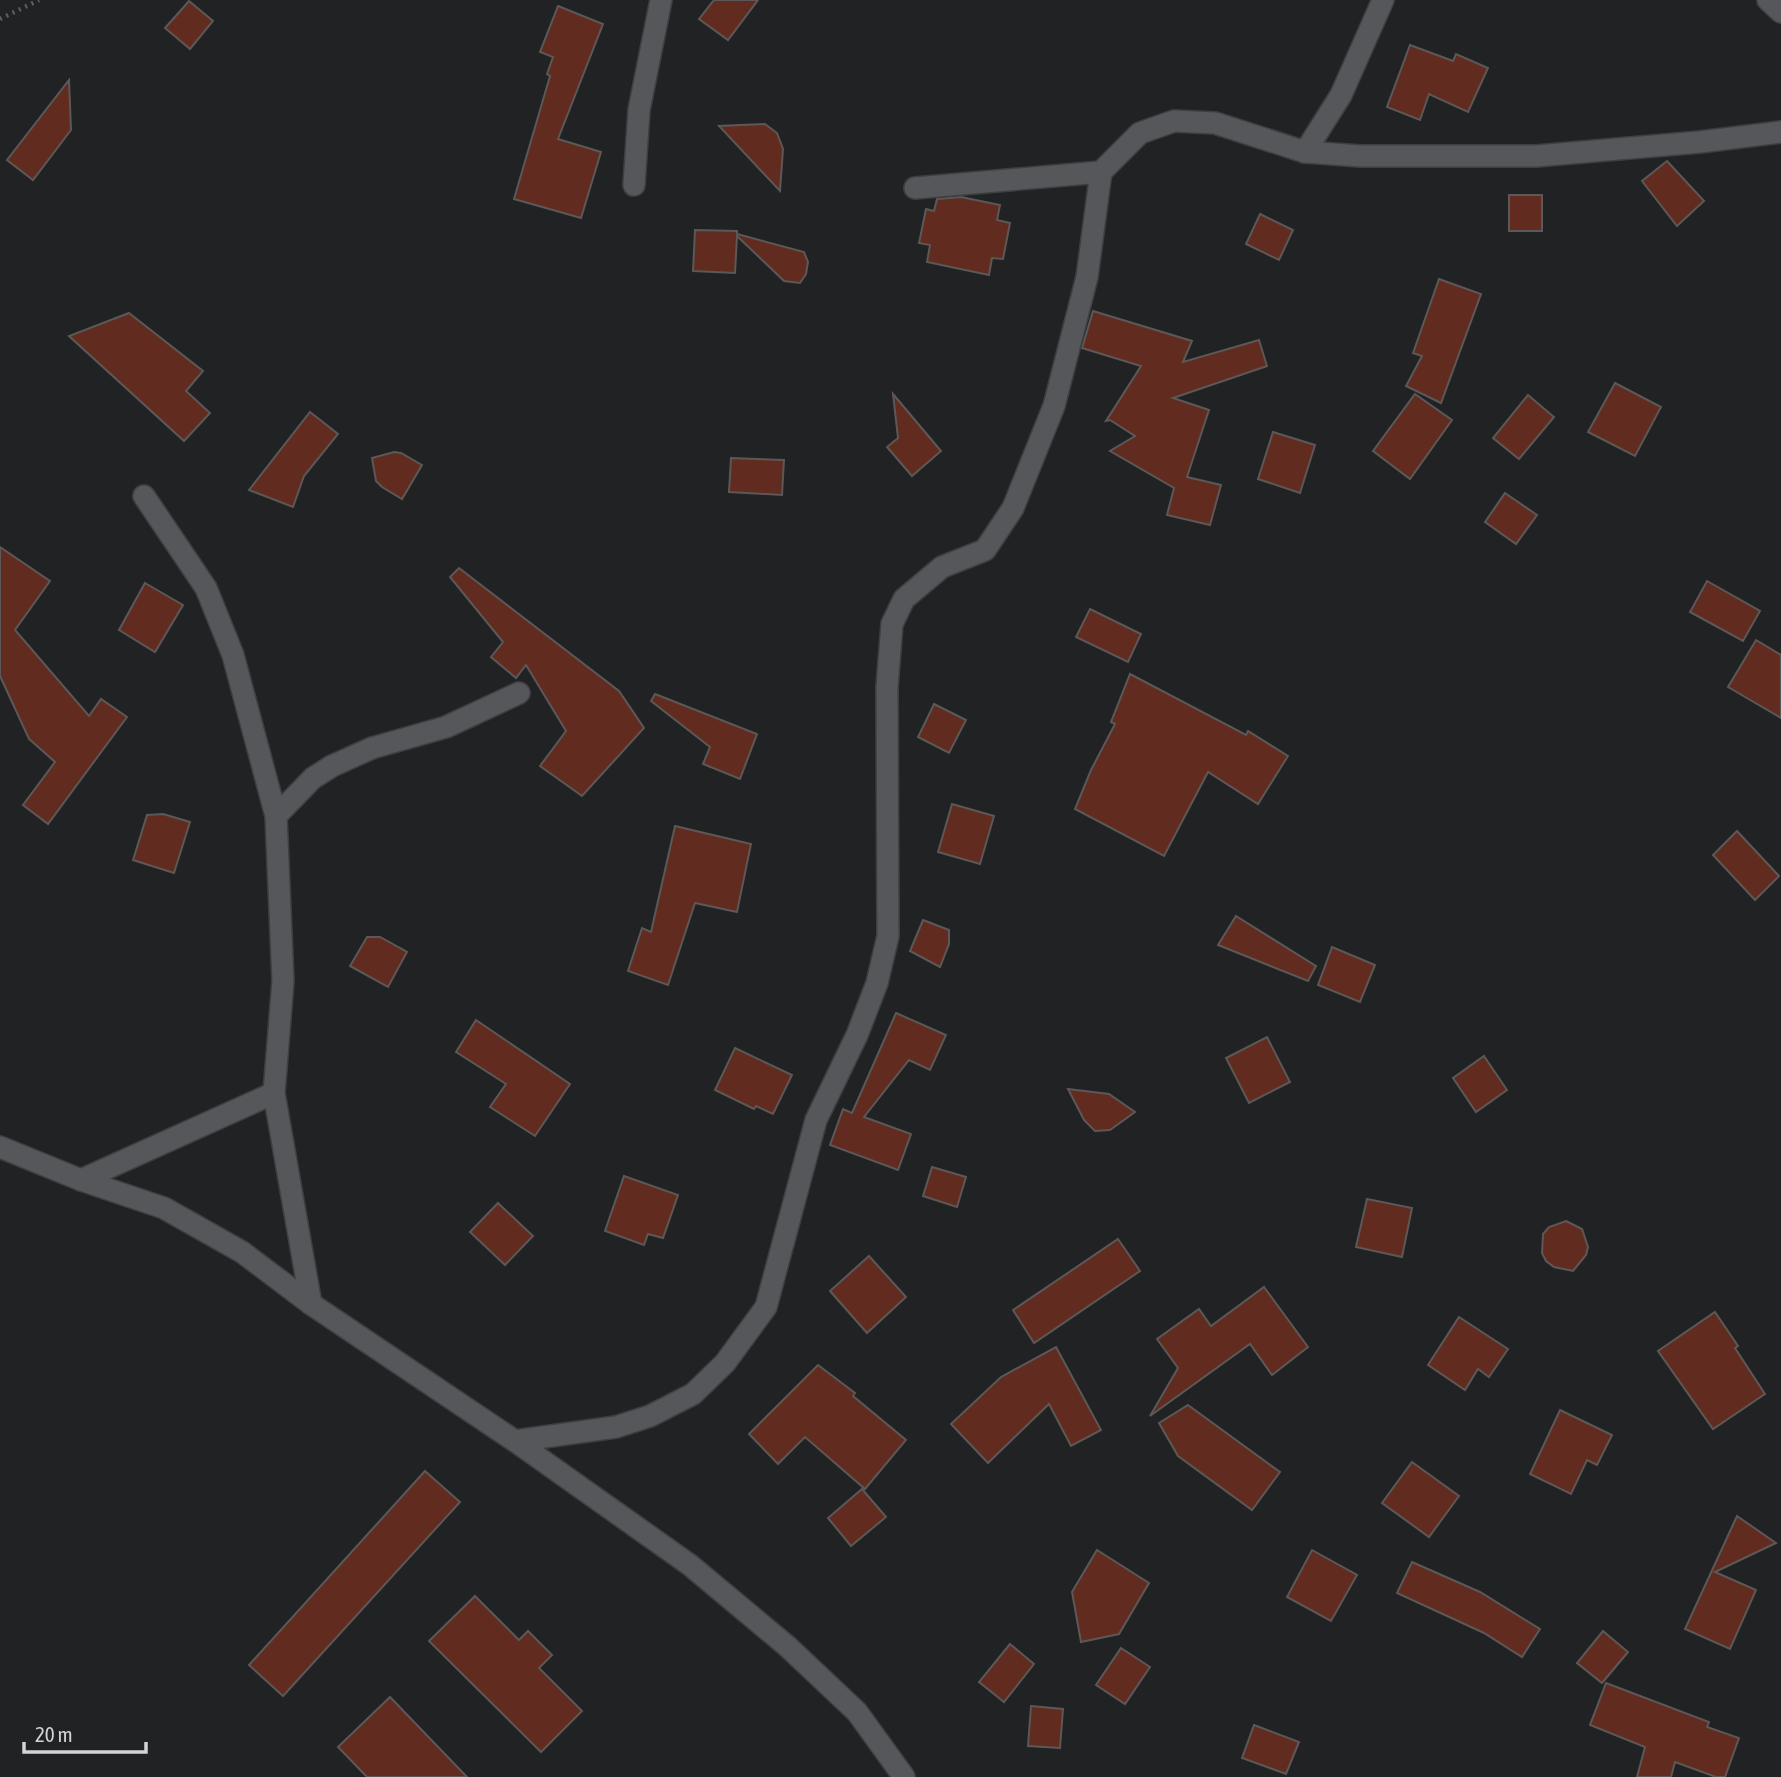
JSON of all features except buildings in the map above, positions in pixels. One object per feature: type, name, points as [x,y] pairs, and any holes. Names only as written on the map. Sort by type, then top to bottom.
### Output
[{"type":"street","points":[[634,185],[639,110],[661,0]]},
{"type":"street","points":[[1306,152],[1340,95],[1383,0]]},
{"type":"street","points":[[1768,0],[1781,12]]},
{"type":"street","points":[[515,1441],[616,1427],[650,1416],[693,1394],[725,1363],[766,1307],[816,1120],[857,1035],[877,983],[888,936],[887,699],[892,624],[904,599],[942,567],[985,550],[1013,508],[1054,406],[1087,277],[1101,172],[1140,133],[1174,121],[1215,123],[1306,152],[1360,156],[1536,156],[1781,132]]},
{"type":"street","points":[[915,188],[1101,172]]},
{"type":"street","points":[[144,496],[206,588],[233,655],[276,816],[283,981],[274,1093],[311,1304]]},
{"type":"street","points":[[276,816],[313,778],[332,766],[372,748],[446,727],[519,693]]},
{"type":"street","points":[[81,1180],[274,1093]]},
{"type":"street","points":[[0,1147],[81,1180],[164,1208],[242,1252],[311,1304],[515,1441],[690,1565],[787,1646],[856,1712],[904,1777]]},
{"type":"path","points":[[0,19],[39,0]]}]
